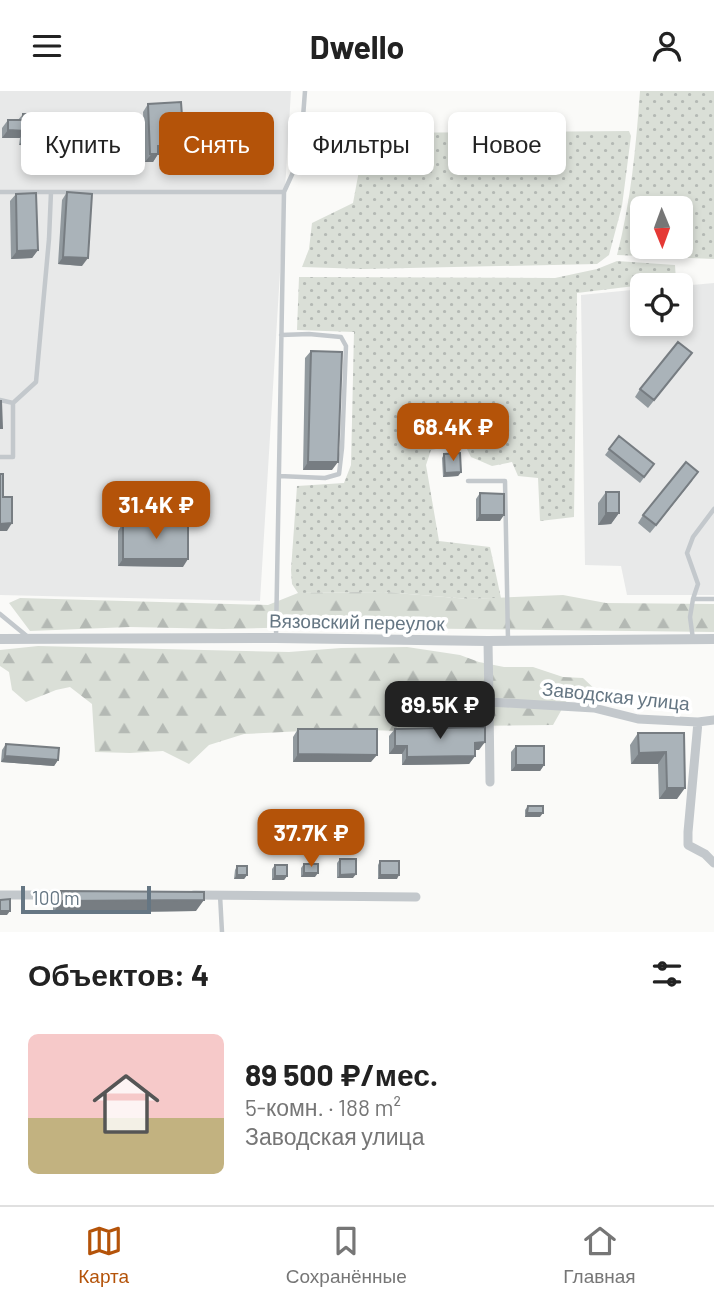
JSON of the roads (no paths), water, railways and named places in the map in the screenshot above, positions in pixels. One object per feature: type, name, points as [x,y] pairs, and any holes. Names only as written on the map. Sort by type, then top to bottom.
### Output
[{"type":"street","name":"Вязовский переулок","points":[[0,639],[714,639]]},
{"type":"street","points":[[488,641],[490,782]]},
{"type":"street","name":"Заводская улица","points":[[489,702],[594,708],[638,719],[698,722],[714,720]]},
{"type":"street","name":"Заводская улица","points":[[698,722],[688,845],[705,853],[714,863]]},
{"type":"street","points":[[0,895],[83,895]]},
{"type":"street","points":[[179,895],[416,897]]},
{"type":"lane","points":[[276,638],[284,192],[300,157],[305,91]]},
{"type":"lane","points":[[0,191],[284,192]]},
{"type":"lane","points":[[0,457],[13,457],[13,403],[36,382],[51,192]]},
{"type":"lane","points":[[279,476],[325,478],[339,474],[346,346],[341,337],[282,335]]},
{"type":"lane","points":[[0,400],[13,403]]},
{"type":"lane","points":[[468,481],[505,481],[508,641]]},
{"type":"lane","points":[[693,639],[690,617],[698,584],[687,553],[693,537],[714,509]]},
{"type":"lane","points":[[693,599],[714,599]]},
{"type":"lane","points":[[0,614],[29,638]]},
{"type":"lane","points":[[220,895],[222,932]]}]
